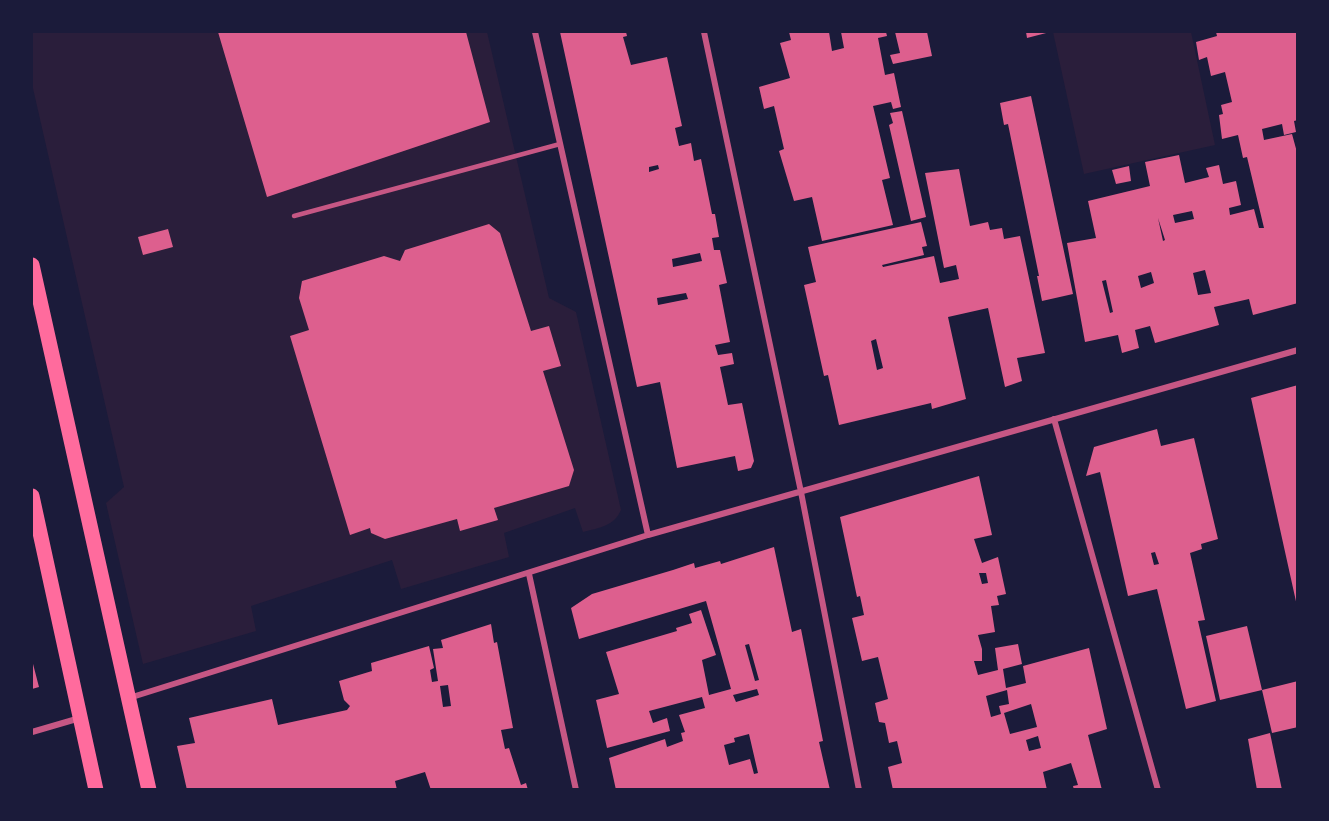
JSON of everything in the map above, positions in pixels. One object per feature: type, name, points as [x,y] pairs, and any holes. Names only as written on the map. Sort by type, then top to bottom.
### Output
[{"type":"main road","points":[[32,265],[148,789]]},
{"type":"main road","points":[[32,496],[96,789]]},
{"type":"street","points":[[535,32],[648,535]]},
{"type":"street","points":[[704,32],[801,492],[859,789]]},
{"type":"street","points":[[128,699],[648,535],[1298,350]]},
{"type":"street","points":[[1054,419],[1158,789]]},
{"type":"street","points":[[529,574],[576,789]]},
{"type":"street","points":[[32,732],[80,718]]},
{"type":"lane","points":[[294,216],[560,144]]},
{"type":"shaded area","points":[[32,32],[487,32],[549,298],[576,312],[621,510],[614,520],[605,526],[583,532],[575,508],[504,533],[509,557],[401,589],[392,560],[251,606],[256,631],[143,664],[106,503],[124,487],[32,84]]},
{"type":"shaded area","points":[[1053,32],[1191,32],[1215,145],[1084,174]]},
{"type":"building","points":[[218,32],[466,32],[490,122],[267,197]]},
{"type":"building","points":[[560,32],[626,32],[627,36],[623,37],[631,65],[667,57],[682,126],[675,128],[679,146],[691,143],[694,161],[701,159],[712,214],[715,214],[719,237],[712,238],[714,250],[720,250],[727,283],[719,285],[730,342],[715,345],[718,355],[732,353],[734,364],[720,367],[728,405],[742,403],[754,461],[751,468],[738,471],[735,456],[677,468],[660,382],[637,387]],"holes":[[[658,165],[659,169],[649,172],[649,167]],[[700,253],[702,261],[673,267],[672,259]],[[686,293],[688,299],[658,305],[657,298]]]},
{"type":"building","points":[[789,32],[829,32],[832,51],[844,48],[841,32],[886,32],[887,36],[878,38],[885,75],[894,73],[901,107],[893,109],[891,102],[873,106],[890,178],[882,180],[893,225],[822,241],[812,197],[794,201],[779,151],[784,149],[774,106],[764,109],[759,87],[790,78],[780,43],[791,40]]},
{"type":"building","points":[[895,32],[927,32],[932,56],[893,64],[890,55],[900,53]]},
{"type":"building","points":[[1026,32],[1050,32],[1027,38]]},
{"type":"building","points":[[1216,32],[1298,32],[1298,120],[1294,121],[1296,132],[1284,135],[1282,124],[1262,129],[1264,140],[1292,134],[1298,156],[1298,303],[1253,315],[1249,299],[1214,307],[1219,325],[1155,343],[1150,326],[1135,330],[1139,348],[1122,353],[1118,335],[1085,342],[1067,243],[1096,238],[1088,201],[1150,186],[1145,162],[1179,155],[1185,183],[1209,177],[1206,168],[1219,165],[1223,184],[1236,181],[1241,205],[1229,208],[1230,215],[1254,209],[1259,228],[1264,228],[1247,157],[1243,158],[1238,135],[1222,139],[1219,115],[1223,114],[1221,105],[1232,102],[1225,72],[1211,76],[1207,57],[1199,60],[1196,42],[1217,36]],"holes":[[[1192,211],[1194,219],[1175,223],[1173,215]],[[1158,218],[1165,240],[1163,241]],[[1205,270],[1211,293],[1198,295],[1193,273]],[[1151,272],[1154,283],[1141,288],[1138,276]],[[1106,280],[1113,312],[1110,313],[1102,281]]]},
{"type":"building","points":[[1031,96],[1073,294],[1042,301],[1008,124],[1004,125],[1000,103]]},
{"type":"building","points":[[902,111],[926,217],[911,221],[889,125],[893,123],[890,113]]},
{"type":"building","points":[[1129,166],[1131,181],[1116,184],[1112,170]]},
{"type":"building","points":[[959,169],[970,226],[988,222],[990,230],[1002,228],[1004,239],[1020,236],[1045,353],[1017,358],[1022,381],[1005,387],[988,308],[948,317],[966,399],[932,409],[931,403],[839,425],[828,375],[824,376],[804,285],[816,282],[808,247],[921,222],[927,246],[922,247],[924,255],[882,265],[883,267],[934,256],[940,283],[959,279],[956,265],[944,268],[925,173]],"holes":[[[876,339],[883,368],[877,370],[871,341]]]},
{"type":"building","points":[[489,224],[500,233],[531,331],[549,326],[561,366],[543,371],[574,470],[569,486],[494,508],[498,520],[460,531],[457,519],[385,539],[371,533],[370,528],[350,535],[290,336],[309,330],[299,298],[302,281],[384,256],[400,261],[405,250]]},
{"type":"building","points":[[168,229],[173,247],[143,255],[138,237]]},
{"type":"building","points":[[1298,385],[1298,606],[1297,606],[1251,398]]},
{"type":"building","points":[[1157,429],[1161,446],[1194,438],[1218,539],[1201,544],[1202,549],[1190,553],[1205,620],[1198,621],[1216,701],[1186,709],[1157,589],[1128,596],[1100,472],[1086,476],[1094,447]],"holes":[[[1155,552],[1159,564],[1154,565],[1151,553]]]},
{"type":"building","points":[[979,476],[992,535],[974,539],[982,563],[998,557],[1006,594],[997,596],[999,605],[991,606],[995,632],[978,635],[982,649],[982,661],[974,661],[978,675],[998,670],[995,648],[1018,644],[1022,664],[1003,669],[1006,688],[1026,683],[1023,666],[1089,648],[1107,729],[1088,735],[1102,790],[1074,790],[1073,786],[1078,785],[1071,763],[1043,772],[1047,790],[893,790],[888,767],[902,763],[897,741],[889,743],[885,723],[879,722],[875,703],[888,699],[878,657],[862,661],[852,618],[864,615],[860,596],[857,597],[840,517]],"holes":[[[979,573],[986,573],[988,583],[982,584]],[[1007,690],[1009,704],[999,706],[1001,714],[991,717],[986,696]],[[1031,704],[1037,727],[1010,734],[1004,713]],[[1038,736],[1041,748],[1029,751],[1026,740]]]},
{"type":"building","points":[[774,547],[792,632],[801,629],[823,741],[819,742],[830,790],[616,790],[609,758],[665,739],[667,747],[683,741],[681,733],[685,732],[679,715],[705,708],[702,697],[649,711],[653,723],[667,718],[670,731],[607,748],[596,700],[619,694],[606,652],[677,631],[676,628],[692,623],[689,614],[701,610],[716,655],[702,660],[709,695],[731,689],[706,601],[579,639],[571,608],[592,594],[694,563],[695,568],[720,561],[721,564]],"holes":[[[749,644],[759,680],[755,681],[745,645]],[[757,689],[759,695],[736,702],[733,695]],[[749,734],[758,773],[754,774],[750,759],[729,765],[724,745],[735,742],[734,738]]]},
{"type":"building","points":[[491,624],[494,643],[497,642],[513,728],[501,730],[505,749],[509,748],[521,785],[526,783],[528,790],[431,790],[425,772],[395,781],[397,790],[187,790],[177,746],[195,743],[189,718],[272,699],[278,725],[347,710],[350,706],[344,700],[339,681],[372,671],[371,663],[429,646],[434,668],[430,670],[432,682],[438,681],[433,649],[443,648],[441,640]],"holes":[[[448,685],[451,706],[443,707],[440,686]]]},
{"type":"building","points":[[1247,626],[1262,690],[1220,700],[1206,636]]},
{"type":"building","points":[[32,660],[39,687],[32,689]]},
{"type":"building","points":[[1298,681],[1298,727],[1272,733],[1262,690]]},
{"type":"building","points":[[1270,733],[1282,790],[1257,790],[1248,739]]}]
